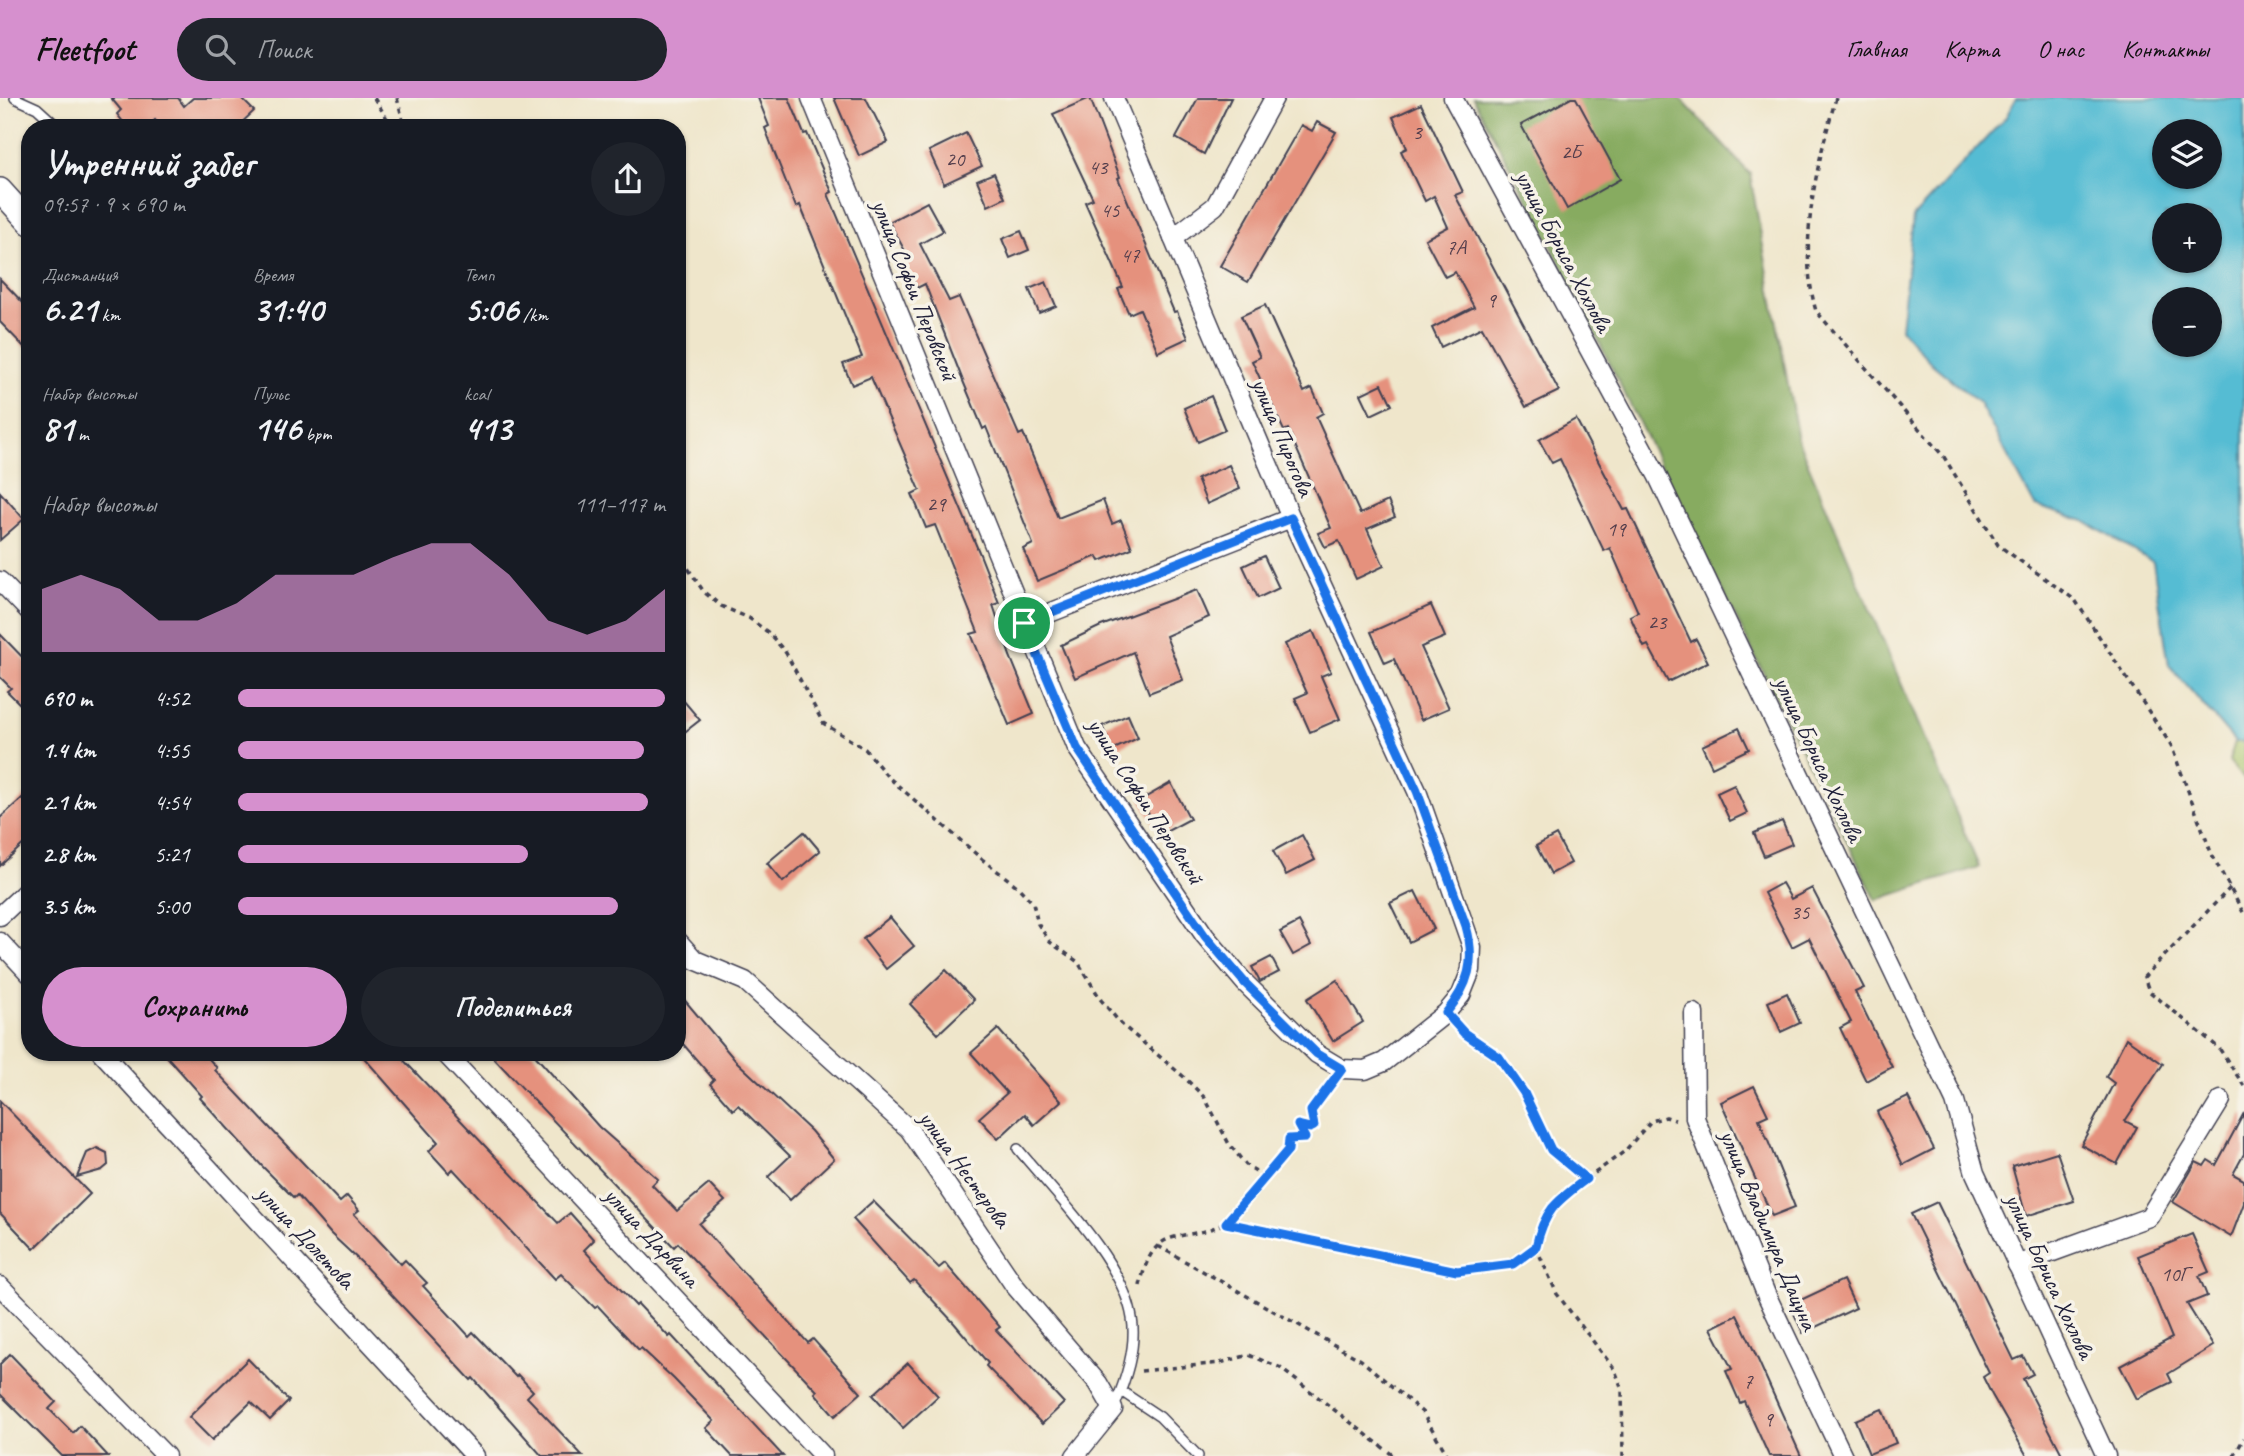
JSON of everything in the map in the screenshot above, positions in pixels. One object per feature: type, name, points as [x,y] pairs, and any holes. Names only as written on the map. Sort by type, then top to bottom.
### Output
[{"type":"street","name":"улица Софьи Перовской","points":[[811,98],[1077,748],[1205,936],[1245,983],[1308,1045],[1342,1069]]},
{"type":"street","name":"улица Пирогова","points":[[1114,98],[1291,518],[1417,791],[1472,947],[1471,970],[1461,995],[1446,1013]]},
{"type":"street","points":[[1173,238],[1215,206],[1274,98]]},
{"type":"street","name":"улица Бориса Хохлова","points":[[1453,98],[1657,475],[1955,1101],[1975,1173],[2106,1456]]},
{"type":"street","points":[[0,190],[21,213]]},
{"type":"street","points":[[1024,623],[1291,518]]},
{"type":"street","points":[[0,581],[21,603]]},
{"type":"street","points":[[0,916],[21,896]]},
{"type":"street","points":[[0,942],[21,964]]},
{"type":"street","name":"улица Нестерова","points":[[686,950],[695,960],[745,981],[909,1129],[1014,1285],[1098,1383],[1113,1409]]},
{"type":"street","points":[[1342,1069],[1365,1070],[1384,1062],[1446,1013]]},
{"type":"street","name":"улица Владимира Дацуна","points":[[1694,1013],[1695,1118],[1766,1294],[1843,1456]]},
{"type":"street","name":"улица Долетова","points":[[110,1061],[475,1456]]},
{"type":"street","name":"улица Дарвина","points":[[452,1061],[823,1456]]},
{"type":"street","points":[[2017,1265],[2149,1217],[2221,1100]]},
{"type":"street","points":[[0,1286],[166,1456]]},
{"type":"street","points":[[1075,1456],[1113,1409]]},
{"type":"lane","points":[[15,98],[37,108],[49,119]]},
{"type":"lane","points":[[1018,1149],[1106,1258],[1124,1287],[1132,1319],[1132,1347],[1121,1391],[1113,1409]]},
{"type":"lane","points":[[1121,1391],[1160,1417],[1198,1456]]},
{"type":"path","points":[[374,98],[387,119]]},
{"type":"path","points":[[397,98],[403,119]]},
{"type":"path","points":[[1836,98],[1815,172],[1808,283],[1816,311],[1944,457],[1998,545],[2075,600],[2171,745],[2212,855],[2244,914]]},
{"type":"path","points":[[686,565],[704,592],[721,606],[749,618],[769,633],[786,653],[823,723],[865,749],[887,776],[983,860],[1017,886],[1032,904],[1038,924],[1050,942],[1078,962],[1101,1000],[1121,1024],[1205,1098],[1229,1144],[1246,1165],[1266,1177]]},
{"type":"path","points":[[2230,888],[2144,977],[2149,992],[2219,1048],[2244,1086]]},
{"type":"path","points":[[1446,1013],[1464,1033],[1499,1057],[1524,1093],[1551,1150],[1586,1179]]},
{"type":"path","points":[[1226,1223],[1288,1150],[1289,1139],[1305,1138],[1298,1125],[1310,1128],[1314,1126],[1311,1111],[1342,1069]]},
{"type":"path","points":[[1623,1456],[1622,1389],[1615,1370],[1557,1294],[1536,1247],[1541,1223],[1555,1202],[1626,1151],[1651,1121],[1666,1117],[1677,1120],[1695,1118]]},
{"type":"path","points":[[1132,1319],[1146,1259],[1158,1245],[1178,1234],[1226,1223],[1457,1271],[1513,1264],[1536,1247]]},
{"type":"path","points":[[1158,1245],[1361,1360],[1422,1412],[1448,1456]]},
{"type":"path","points":[[1125,1374],[1163,1367],[1220,1363],[1249,1355],[1279,1367],[1394,1456]]},
{"type":"path","points":[[2234,1456],[2244,1438]]},
{"type":"green space","points":[[1473,98],[1680,98],[1750,174],[1798,440],[1979,867],[1876,900],[1539,221]]},
{"type":"green space","points":[[2235,742],[2244,742],[2244,779],[2229,761]]},
{"type":"water","points":[[2016,98],[2244,98],[2244,742],[2235,742],[2169,665],[2153,562],[2084,521],[2035,506],[1979,403],[1931,363],[1901,329],[1913,217],[2006,117]]},
{"type":"building","points":[[111,98],[178,98],[184,106],[193,98],[241,98],[254,111],[246,119],[121,119],[117,114],[121,110]]},
{"type":"building","points":[[758,98],[789,98],[804,134],[807,133],[832,192],[828,194],[979,552],[999,603],[993,605],[1010,656],[1034,714],[1009,725],[971,634],[978,632],[935,525],[926,528],[912,494],[920,490],[871,377],[852,385],[843,364],[862,357],[800,205],[796,207],[765,128],[769,126]]},
{"type":"building","points":[[834,98],[866,98],[888,142],[859,156]]},
{"type":"building","points":[[1090,98],[1120,177],[1118,178],[1174,312],[1177,311],[1188,338],[1158,352],[1140,309],[1129,314],[1118,289],[1123,287],[1085,202],[1093,199],[1053,114]]},
{"type":"building","points":[[1198,98],[1231,98],[1204,154],[1176,138]]},
{"type":"building","points":[[1571,98],[1576,98],[1620,179],[1567,209],[1521,125]]},
{"type":"building","points":[[1421,104],[1463,192],[1455,195],[1559,391],[1526,407],[1482,327],[1441,347],[1432,328],[1474,307],[1455,272],[1445,277],[1425,239],[1448,227],[1434,196],[1425,201],[1401,151],[1407,148],[1393,117]]},
{"type":"building","points":[[1317,122],[1336,132],[1248,282],[1220,266],[1301,125],[1312,131]]},
{"type":"building","points":[[966,133],[982,166],[944,184],[929,151]]},
{"type":"building","points":[[994,173],[1005,198],[988,206],[977,180]]},
{"type":"building","points":[[927,202],[943,231],[920,244],[949,301],[959,297],[1019,435],[1023,433],[1058,518],[1103,500],[1112,524],[1121,520],[1132,548],[1100,561],[1097,556],[1037,581],[1023,549],[1033,544],[986,427],[983,429],[925,284],[917,288],[904,263],[910,260],[889,222]]},
{"type":"building","points":[[1021,231],[1029,250],[1010,258],[1002,239]]},
{"type":"building","points":[[0,279],[21,301],[21,344],[0,322]]},
{"type":"building","points":[[1046,282],[1056,306],[1039,313],[1029,289]]},
{"type":"building","points":[[1265,305],[1304,392],[1312,388],[1323,413],[1316,417],[1360,514],[1388,501],[1395,517],[1367,529],[1384,566],[1356,579],[1339,541],[1325,547],[1318,533],[1331,528],[1288,429],[1284,431],[1252,361],[1260,357],[1241,316]]},
{"type":"building","points":[[1382,384],[1392,405],[1371,415],[1361,394]]},
{"type":"building","points":[[1211,396],[1225,430],[1198,442],[1184,408]]},
{"type":"building","points":[[1576,419],[1624,510],[1628,509],[1691,642],[1696,639],[1708,662],[1668,682],[1648,645],[1644,647],[1630,616],[1638,612],[1610,548],[1604,551],[1560,459],[1552,463],[1539,440]]},
{"type":"building","points":[[1229,465],[1240,489],[1207,504],[1197,479]]},
{"type":"building","points":[[0,492],[21,516],[21,522],[0,540]]},
{"type":"building","points":[[1264,556],[1279,588],[1258,598],[1243,566]]},
{"type":"building","points":[[1197,590],[1209,617],[1166,636],[1183,680],[1149,693],[1133,652],[1075,678],[1061,645],[1101,626]]},
{"type":"building","points":[[1431,605],[1445,637],[1421,647],[1449,708],[1421,720],[1394,659],[1385,663],[1371,632]]},
{"type":"building","points":[[1313,631],[1331,672],[1321,676],[1340,719],[1310,732],[1295,698],[1307,693],[1285,644]]},
{"type":"building","points":[[0,634],[21,656],[21,705],[7,691],[11,688],[0,677]]},
{"type":"building","points":[[686,704],[700,720],[686,731]]},
{"type":"building","points":[[1128,715],[1138,738],[1112,750],[1102,726]]},
{"type":"building","points":[[1739,728],[1749,749],[1712,767],[1702,746]]},
{"type":"building","points":[[1171,783],[1190,819],[1160,835],[1141,800]]},
{"type":"building","points":[[1734,785],[1747,813],[1730,821],[1717,793]]},
{"type":"building","points":[[21,799],[21,846],[0,866],[0,818]]},
{"type":"building","points":[[1782,821],[1792,844],[1764,856],[1754,833]]},
{"type":"building","points":[[804,832],[820,851],[783,882],[767,863]]},
{"type":"building","points":[[1302,835],[1315,860],[1286,875],[1273,851]]},
{"type":"building","points":[[1556,835],[1571,863],[1551,874],[1536,846]]},
{"type":"building","points":[[1782,883],[1791,899],[1812,888],[1864,988],[1855,992],[1892,1067],[1866,1081],[1840,1028],[1851,1022],[1809,938],[1792,947],[1764,893]]},
{"type":"building","points":[[1415,891],[1434,929],[1409,942],[1390,903]]},
{"type":"building","points":[[890,917],[914,946],[886,969],[863,939]]},
{"type":"building","points":[[1299,922],[1311,945],[1293,955],[1280,932]]},
{"type":"building","points":[[1271,957],[1279,972],[1260,982],[1252,967]]},
{"type":"building","points":[[946,970],[974,1000],[938,1034],[910,1004]]},
{"type":"building","points":[[1337,980],[1363,1022],[1333,1041],[1307,999]]},
{"type":"building","points":[[1787,993],[1800,1023],[1781,1032],[1768,1002]]},
{"type":"building","points":[[686,1002],[735,1060],[811,1131],[834,1159],[790,1200],[768,1177],[790,1156],[738,1105],[733,1110],[710,1084],[714,1080],[686,1047]]},
{"type":"building","points":[[998,1029],[1061,1101],[1034,1125],[1025,1114],[998,1139],[979,1118],[1007,1093],[971,1053]]},
{"type":"building","points":[[2126,1038],[2163,1064],[2125,1121],[2137,1127],[2117,1164],[2081,1145],[2114,1083],[2106,1077]]},
{"type":"building","points":[[171,1061],[211,1061],[217,1068],[215,1070],[340,1202],[347,1196],[359,1210],[354,1214],[401,1264],[405,1260],[427,1283],[423,1286],[469,1336],[473,1332],[516,1377],[518,1375],[533,1391],[527,1397],[583,1456],[542,1456],[473,1378],[471,1380],[297,1195],[294,1198],[262,1166],[200,1098],[202,1096]]},
{"type":"building","points":[[367,1061],[405,1061],[558,1223],[570,1213],[594,1240],[584,1250],[636,1306],[638,1304],[669,1337],[671,1335],[783,1456],[732,1456],[706,1428],[714,1421],[674,1379],[641,1348],[639,1350],[598,1306],[595,1308],[561,1274],[555,1279],[453,1169],[449,1173],[429,1151],[438,1142]]},
{"type":"building","points":[[497,1061],[540,1061],[599,1127],[658,1179],[652,1185],[677,1211],[709,1184],[725,1201],[699,1224],[808,1343],[813,1339],[861,1393],[835,1416],[815,1393],[817,1391],[678,1243],[674,1247]]},
{"type":"building","points":[[1754,1086],[1768,1115],[1759,1119],[1795,1207],[1772,1216],[1721,1102]]},
{"type":"building","points":[[1908,1097],[1934,1149],[1903,1165],[1877,1112]]},
{"type":"building","points":[[0,1101],[90,1194],[34,1249],[0,1213]]},
{"type":"building","points":[[2244,1113],[2244,1154],[2233,1174],[2244,1180],[2244,1203],[2231,1237],[2173,1202],[2196,1162],[2204,1166],[2208,1160],[2216,1165]]},
{"type":"building","points":[[97,1148],[107,1153],[108,1165],[102,1170],[77,1177],[87,1153]]},
{"type":"building","points":[[2057,1152],[2074,1201],[2026,1216],[2012,1166]]},
{"type":"building","points":[[873,1201],[939,1268],[945,1263],[1000,1327],[996,1330],[1064,1403],[1042,1424],[986,1366],[988,1363],[954,1323],[914,1280],[910,1283],[853,1219]]},
{"type":"building","points":[[1937,1202],[2014,1360],[2023,1356],[2033,1374],[2023,1379],[2063,1456],[2027,1456],[1983,1377],[1989,1373],[1911,1214]]},
{"type":"building","points":[[2192,1234],[2209,1272],[2199,1276],[2207,1296],[2187,1304],[2213,1346],[2168,1374],[2172,1382],[2137,1399],[2120,1366],[2172,1338],[2138,1256]]},
{"type":"building","points":[[1843,1280],[1856,1308],[1803,1333],[1790,1305]]},
{"type":"building","points":[[1737,1315],[1801,1456],[1769,1456],[1744,1401],[1740,1403],[1726,1371],[1732,1369],[1711,1328]]},
{"type":"building","points":[[10,1354],[56,1402],[49,1409],[73,1433],[80,1426],[108,1456],[62,1456],[0,1394],[0,1364]]},
{"type":"building","points":[[248,1359],[289,1401],[270,1420],[251,1402],[212,1440],[189,1417]]},
{"type":"building","points":[[908,1363],[938,1396],[903,1428],[873,1395]]},
{"type":"building","points":[[1882,1409],[1896,1443],[1869,1454],[1855,1420]]},
{"type":"route","points":[[1291,518],[1417,791],[1466,926],[1472,947],[1471,970],[1461,995],[1446,1013],[1464,1033],[1484,1044],[1499,1057],[1524,1093],[1551,1150],[1562,1162],[1586,1179],[1555,1202],[1541,1223],[1536,1247],[1513,1264],[1483,1270],[1457,1271],[1226,1223],[1288,1150],[1289,1139],[1305,1138],[1306,1135],[1297,1128],[1298,1125],[1310,1128],[1314,1126],[1311,1111],[1342,1069],[1317,1054],[1245,983],[1205,936],[1077,748],[1024,623],[1291,518]]}]
